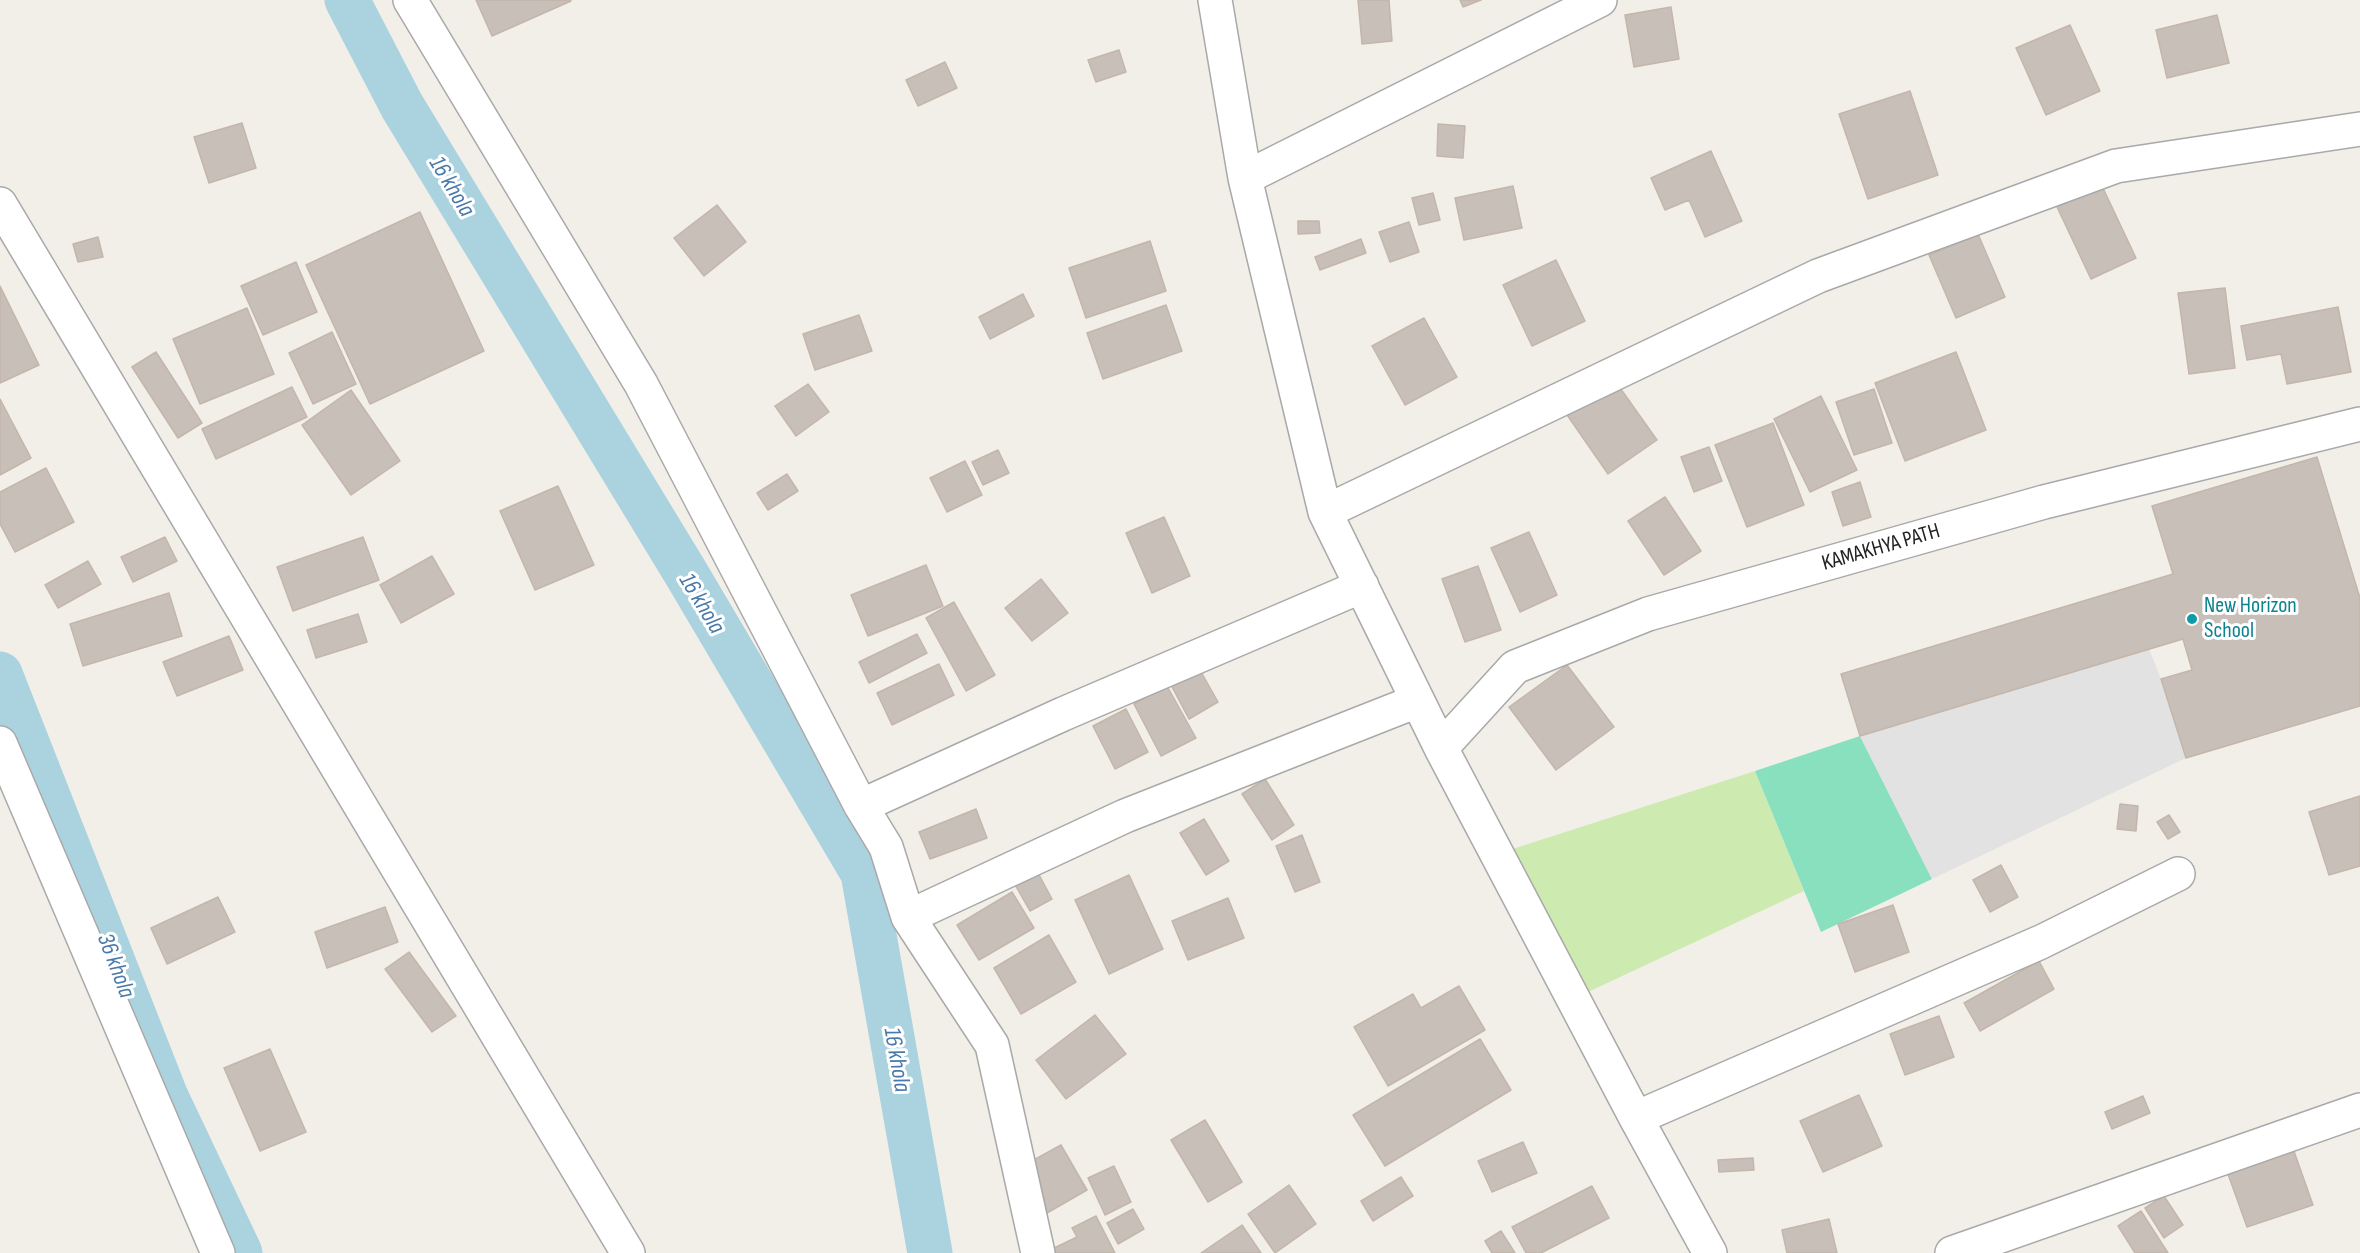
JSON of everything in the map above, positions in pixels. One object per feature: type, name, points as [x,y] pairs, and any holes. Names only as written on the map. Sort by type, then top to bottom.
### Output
[{"type":"street","points":[[410,0],[641,384],[861,806],[886,847],[908,917],[992,1045],[1038,1253]]},
{"type":"street","points":[[1215,0],[1245,178],[1325,512],[1441,748],[1636,1118],[1710,1253]]},
{"type":"street","points":[[1245,178],[1600,0]]},
{"type":"street","points":[[1325,512],[1818,276],[2006,206],[2116,166],[2360,129]]},
{"type":"street","points":[[0,204],[628,1253]]},
{"type":"street","name":"KAMAKHYA PATH","points":[[1441,748],[1515,667],[1648,614],[2044,502],[2360,424]]},
{"type":"street","points":[[861,806],[1063,714],[1362,586]]},
{"type":"street","points":[[908,917],[1125,816],[1417,701]]},
{"type":"street","points":[[0,743],[218,1253]]},
{"type":"street","points":[[1636,1118],[2041,942],[2178,874]]},
{"type":"street","points":[[1952,1253],[2360,1110]]},
{"type":"green space","points":[[1860,736],[1932,879],[1821,932],[1755,771]]},
{"type":"green space","points":[[1755,771],[1804,891],[1573,999],[1497,854]]},
{"type":"shaded area","points":[[2149,649],[2186,758],[1932,879],[1860,736]]},
{"type":"building","points":[[476,0],[570,0],[571,1],[492,36]]},
{"type":"building","points":[[1358,0],[1389,0],[1392,41],[1362,44]]},
{"type":"building","points":[[1460,0],[1481,0],[1463,7]]},
{"type":"building","points":[[1671,7],[1679,59],[1634,67],[1625,15]]},
{"type":"building","points":[[2217,15],[2229,63],[2167,78],[2156,30]]},
{"type":"building","points":[[2070,25],[2100,91],[2046,115],[2016,48]]},
{"type":"building","points":[[1119,50],[1126,72],[1096,82],[1088,60]]},
{"type":"building","points":[[945,62],[957,88],[918,106],[906,80]]},
{"type":"building","points":[[1910,91],[1938,175],[1868,199],[1839,114]]},
{"type":"building","points":[[242,123],[256,168],[209,183],[194,137]]},
{"type":"building","points":[[1438,124],[1465,126],[1463,158],[1437,156]]},
{"type":"building","points":[[1711,151],[1742,221],[1705,237],[1689,200],[1665,210],[1651,178]]},
{"type":"building","points":[[1513,186],[1522,228],[1464,240],[1455,198]]},
{"type":"building","points":[[2102,186],[2136,258],[2091,279],[2057,207]]},
{"type":"building","points":[[1433,193],[1440,220],[1419,225],[1412,198]]},
{"type":"building","points":[[717,205],[746,242],[704,276],[674,238]]},
{"type":"building","points":[[420,212],[484,351],[370,404],[306,265]]},
{"type":"building","points":[[1298,221],[1319,221],[1320,233],[1298,234]]},
{"type":"building","points":[[1409,222],[1419,252],[1390,262],[1379,232]]},
{"type":"building","points":[[1978,234],[2005,297],[1956,318],[1929,255]]},
{"type":"building","points":[[98,237],[103,257],[78,262],[73,244]]},
{"type":"building","points":[[1361,239],[1366,253],[1320,270],[1315,257]]},
{"type":"building","points":[[1150,241],[1166,291],[1086,318],[1069,268]]},
{"type":"building","points":[[1556,260],[1585,321],[1532,346],[1503,285]]},
{"type":"building","points":[[296,262],[317,312],[263,335],[241,286]]},
{"type":"building","points":[[0,286],[39,365],[0,383]]},
{"type":"building","points":[[2225,288],[2235,368],[2189,374],[2178,293]]},
{"type":"building","points":[[1023,294],[1034,316],[990,339],[979,317]]},
{"type":"building","points":[[1166,305],[1182,351],[1103,379],[1087,333]]},
{"type":"building","points":[[2338,307],[2351,372],[2287,384],[2281,354],[2247,360],[2241,326]]},
{"type":"building","points":[[247,308],[274,374],[200,404],[173,339]]},
{"type":"building","points":[[859,315],[872,351],[815,370],[803,334]]},
{"type":"building","points":[[1424,318],[1457,377],[1405,405],[1372,346]]},
{"type":"building","points":[[332,332],[356,384],[313,404],[289,353]]},
{"type":"building","points":[[156,352],[202,423],[178,438],[132,367]]},
{"type":"building","points":[[1956,352],[1986,430],[1905,461],[1875,383]]},
{"type":"building","points":[[1613,378],[1657,440],[1608,474],[1565,412]]},
{"type":"building","points":[[808,384],[829,412],[796,436],[775,406]]},
{"type":"building","points":[[292,387],[307,417],[216,459],[202,429]]},
{"type":"building","points":[[1874,389],[1892,443],[1854,455],[1836,402]]},
{"type":"building","points":[[351,390],[400,461],[351,495],[302,425]]},
{"type":"building","points":[[1821,396],[1857,470],[1810,492],[1774,419]]},
{"type":"building","points":[[0,399],[31,458],[0,475]]},
{"type":"building","points":[[1773,423],[1804,505],[1747,527],[1715,445]]},
{"type":"building","points":[[1709,447],[1722,481],[1694,492],[1681,457]]},
{"type":"building","points":[[998,450],[1009,473],[983,485],[972,462]]},
{"type":"building","name":"New Horizon School","points":[[2317,457],[2360,598],[2360,706],[2186,758],[2161,679],[2192,670],[2183,639],[1860,736],[1841,674],[2173,574],[2152,506]]},
{"type":"building","points":[[965,461],[982,495],[947,512],[930,478]]},
{"type":"building","points":[[46,468],[74,522],[15,552],[0,524],[0,492]]},
{"type":"building","points":[[787,474],[798,491],[768,510],[757,493]]},
{"type":"building","points":[[1860,482],[1871,517],[1843,526],[1832,492]]},
{"type":"building","points":[[558,486],[594,565],[535,590],[500,511]]},
{"type":"building","points":[[1665,497],[1701,551],[1664,575],[1628,521]]},
{"type":"building","points":[[1164,517],[1190,576],[1152,593],[1126,533]]},
{"type":"building","points":[[1529,532],[1557,595],[1520,612],[1491,548]]},
{"type":"building","points":[[165,537],[177,561],[133,582],[121,557]]},
{"type":"building","points":[[363,537],[379,580],[293,611],[277,567]]},
{"type":"building","points":[[432,556],[454,594],[401,623],[380,585]]},
{"type":"building","points":[[88,561],[101,584],[58,608],[45,585]]},
{"type":"building","points":[[926,565],[943,606],[868,636],[851,595]]},
{"type":"building","points":[[1478,566],[1501,630],[1465,642],[1442,579]]},
{"type":"building","points":[[1041,579],[1068,613],[1032,641],[1005,608]]},
{"type":"building","points":[[169,593],[182,636],[83,666],[70,624]]},
{"type":"building","points":[[954,602],[995,675],[966,691],[926,618]]},
{"type":"building","points":[[358,614],[367,642],[316,658],[307,630]]},
{"type":"building","points":[[917,634],[927,653],[869,683],[859,662]]},
{"type":"building","points":[[229,636],[243,670],[177,696],[163,662]]},
{"type":"building","points":[[939,664],[954,695],[892,725],[877,693]]},
{"type":"building","points":[[1567,665],[1614,727],[1556,770],[1509,707]]},
{"type":"building","points":[[1200,670],[1218,702],[1189,719],[1171,685]]},
{"type":"building","points":[[1167,686],[1196,738],[1161,756],[1134,704]]},
{"type":"building","points":[[1126,709],[1148,752],[1115,769],[1093,726]]},
{"type":"building","points":[[1265,779],[1294,825],[1272,840],[1242,794]]},
{"type":"building","points":[[2360,796],[2360,866],[2329,875],[2309,812]]},
{"type":"building","points":[[2120,804],[2138,806],[2136,831],[2117,829]]},
{"type":"building","points":[[976,809],[987,838],[930,859],[919,832]]},
{"type":"building","points":[[2169,815],[2180,832],[2168,839],[2157,822]]},
{"type":"building","points":[[1204,819],[1229,861],[1206,875],[1180,833]]},
{"type":"building","points":[[1302,835],[1320,882],[1295,892],[1276,846]]},
{"type":"building","points":[[2001,865],[2018,897],[1990,912],[1973,880]]},
{"type":"building","points":[[1037,871],[1052,899],[1030,911],[1014,883]]},
{"type":"building","points":[[1129,875],[1163,949],[1109,974],[1075,900]]},
{"type":"building","points":[[1012,892],[1034,928],[979,960],[957,925]]},
{"type":"building","points":[[218,897],[235,932],[167,964],[151,928]]},
{"type":"building","points":[[1228,898],[1244,938],[1188,960],[1172,921]]},
{"type":"building","points":[[1893,905],[1909,952],[1855,972],[1838,924]]},
{"type":"building","points":[[385,907],[398,942],[327,968],[315,932]]},
{"type":"building","points":[[1049,935],[1076,982],[1021,1014],[994,968]]},
{"type":"building","points":[[409,952],[456,1016],[432,1032],[385,969]]},
{"type":"building","points":[[2039,961],[2054,989],[1980,1031],[1964,1003]]},
{"type":"building","points":[[1459,986],[1485,1030],[1388,1086],[1354,1027],[1413,994],[1421,1008]]},
{"type":"building","points":[[1095,1015],[1126,1054],[1066,1099],[1036,1060]]},
{"type":"building","points":[[1939,1016],[1954,1057],[1905,1075],[1890,1034]]},
{"type":"building","points":[[1480,1039],[1511,1090],[1385,1166],[1353,1115]]},
{"type":"building","points":[[270,1049],[306,1132],[260,1151],[224,1068]]},
{"type":"building","points":[[1859,1095],[1882,1146],[1823,1172],[1800,1121]]},
{"type":"building","points":[[2143,1096],[2150,1113],[2112,1129],[2105,1112]]},
{"type":"building","points":[[1205,1120],[1242,1182],[1208,1202],[1171,1140]]},
{"type":"building","points":[[2290,1140],[2313,1205],[2247,1227],[2224,1163]]},
{"type":"building","points":[[1523,1142],[1537,1173],[1492,1192],[1478,1161]]},
{"type":"building","points":[[1061,1145],[1087,1190],[1047,1213],[1021,1167]]},
{"type":"building","points":[[1753,1158],[1754,1170],[1719,1172],[1718,1160]]},
{"type":"building","points":[[1114,1166],[1131,1202],[1105,1215],[1088,1178]]},
{"type":"building","points":[[1401,1177],[1413,1196],[1373,1221],[1361,1201]]},
{"type":"building","points":[[1289,1185],[1316,1224],[1275,1253],[1248,1214]]},
{"type":"building","points":[[1592,1186],[1609,1218],[1541,1253],[1526,1253],[1512,1227]]},
{"type":"building","points":[[2164,1196],[2183,1225],[2164,1238],[2145,1208]]},
{"type":"building","points":[[1133,1209],[1144,1229],[1118,1244],[1107,1223]]},
{"type":"building","points":[[2141,1211],[2168,1253],[2135,1253],[2118,1226]]},
{"type":"building","points":[[1096,1216],[1115,1253],[1049,1253],[1048,1251],[1077,1237],[1072,1228]]},
{"type":"building","points":[[1829,1219],[1837,1253],[1787,1253],[1782,1230]]},
{"type":"building","points":[[1242,1225],[1261,1253],[1201,1253]]},
{"type":"building","points":[[1501,1231],[1515,1253],[1492,1253],[1485,1241]]},
{"type":"waterway","name":"16 khola","points":[[347,0],[402,106],[687,575],[863,873],[930,1253]]},
{"type":"waterway","name":"36 khola","points":[[0,674],[166,1097],[240,1253]]},
{"type":"place","name":"New Horizon School","points":[[2192,619]]}]
